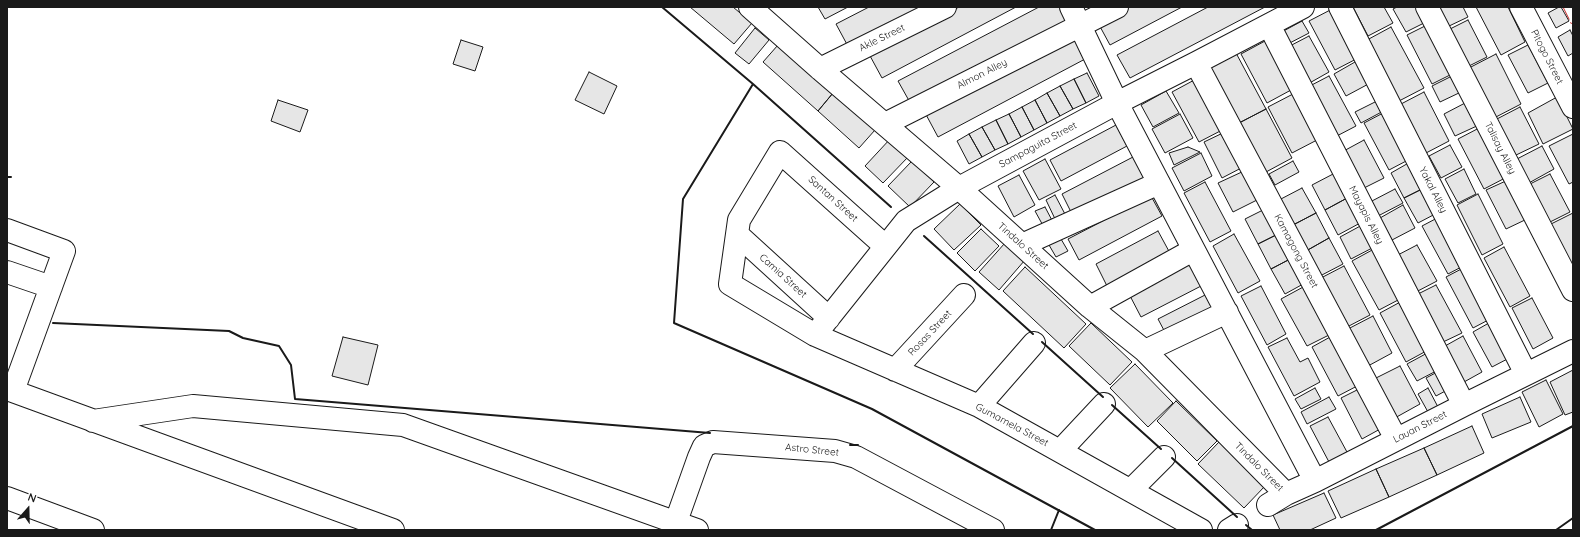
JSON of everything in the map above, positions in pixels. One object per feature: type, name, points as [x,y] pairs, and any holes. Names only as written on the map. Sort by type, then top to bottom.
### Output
[{"type":"street","name":"Akle Street","points":[[820,69],[945,7]]},
{"type":"street","points":[[1071,7],[1117,103],[1315,481]]},
{"type":"street","name":"Almon Alley","points":[[885,124],[1117,7]]},
{"type":"street","name":"Sampaguita Street","points":[[816,336],[906,221],[959,188],[1117,103],[1303,7]]},
{"type":"street","name":"Yakal Alley","points":[[1340,7],[1526,374]]},
{"type":"street","name":"Talisay Alley","points":[[1427,7],[1573,290]]},
{"type":"street","name":"Pitogo Street","points":[[1522,7],[1573,107]]},
{"type":"street","name":"Tindalo Street","points":[[761,9],[820,69],[959,188],[1090,307],[1145,351],[1277,500]]},
{"type":"street","name":"Mayapis Alley","points":[[1269,24],[1464,405]]},
{"type":"street","name":"Kamagong Street","points":[[1196,63],[1396,439]]},
{"type":"street","name":"Santan Street","points":[[737,234],[739,220],[780,152],[885,246]]},
{"type":"street","points":[[1022,244],[1159,183]]},
{"type":"street","points":[[7,230],[64,251],[10,390],[392,530]]},
{"type":"street","name":"Camia Street","points":[[737,234],[829,318]]},
{"type":"street","name":"Gumamela Street","points":[[737,234],[730,284],[816,336],[979,406],[1201,530]]},
{"type":"street","points":[[1090,307],[1194,250]]},
{"type":"street","points":[[7,272],[51,287]]},
{"type":"street","name":"Rosas Street","points":[[895,370],[964,295]]},
{"type":"street","points":[[1145,351],[1227,312]]},
{"type":"street","points":[[979,406],[1034,343]]},
{"type":"street","name":"Lauan Street","points":[[1277,500],[1573,351]]},
{"type":"street","points":[[1060,451],[1104,404]]},
{"type":"street","points":[[93,421],[193,406],[403,425],[674,526],[697,530]]},
{"type":"street","name":"Astro Street","points":[[674,526],[698,457],[704,446],[713,442],[835,451],[856,458],[992,530]]},
{"type":"street","points":[[1131,490],[1164,457]]},
{"type":"street","points":[[7,498],[93,530]]},
{"type":"building","points":[[690,7],[733,7],[752,23],[734,44]]},
{"type":"building","points":[[818,7],[848,7],[825,19]]},
{"type":"building","points":[[869,7],[938,7],[850,50],[836,24]]},
{"type":"building","points":[[959,7],[1016,7],[882,78],[869,54]]},
{"type":"building","points":[[1039,7],[1063,7],[1077,27],[912,106],[898,81]]},
{"type":"building","points":[[1123,7],[1182,7],[1110,45],[1097,21]]},
{"type":"building","points":[[1208,7],[1265,7],[1130,78],[1117,55]]},
{"type":"building","points":[[1336,7],[1362,56],[1335,70],[1309,21]]},
{"type":"building","points":[[1353,7],[1384,7],[1393,23],[1368,36]]},
{"type":"building","points":[[1397,7],[1418,7],[1426,22],[1406,32],[1393,9]]},
{"type":"building","points":[[1436,7],[1463,7],[1468,17],[1447,27]]},
{"type":"building","points":[[1476,7],[1508,7],[1525,42],[1501,55]]},
{"type":"building","points":[[1561,7],[1569,21],[1556,28],[1548,13]]},
{"type":"building","points":[[1468,20],[1487,57],[1467,67],[1448,30]]},
{"type":"building","points":[[1302,21],[1309,33],[1284,46],[1278,34]]},
{"type":"building","points":[[1427,25],[1452,74],[1432,84],[1407,35]]},
{"type":"building","points":[[1391,27],[1424,88],[1399,101],[1367,40]]},
{"type":"building","points":[[755,28],[769,40],[749,64],[735,53]]},
{"type":"building","points":[[1570,30],[1573,36],[1573,53],[1568,56],[1558,37]]},
{"type":"building","points":[[1073,31],[1087,58],[938,137],[923,109]]},
{"type":"building","points":[[1309,36],[1329,72],[1306,85],[1286,48]]},
{"type":"building","points":[[461,40],[483,47],[475,71],[453,64]]},
{"type":"building","points":[[1265,41],[1291,90],[1267,103],[1241,54]]},
{"type":"building","points":[[778,45],[833,93],[818,111],[763,62]]},
{"type":"building","points":[[1528,45],[1548,83],[1528,93],[1508,55]]},
{"type":"building","points":[[1236,53],[1266,109],[1239,123],[1210,67]]},
{"type":"building","points":[[1496,54],[1521,104],[1494,118],[1469,68]]},
{"type":"building","points":[[1362,58],[1374,81],[1346,96],[1334,74]]},
{"type":"building","points":[[589,72],[617,86],[604,114],[575,100]]},
{"type":"building","points":[[1087,73],[1099,96],[1086,103],[1074,79]]},
{"type":"building","points":[[1329,76],[1356,126],[1333,138],[1306,88]]},
{"type":"building","points":[[1452,76],[1461,92],[1440,102],[1432,86]]},
{"type":"building","points":[[1198,78],[1226,128],[1199,142],[1172,92]]},
{"type":"building","points":[[1074,79],[1086,103],[1073,109],[1060,86]]},
{"type":"building","points":[[1060,86],[1073,109],[1060,116],[1047,93]]},
{"type":"building","points":[[1166,91],[1179,113],[1153,127],[1141,105]]},
{"type":"building","points":[[1424,92],[1449,141],[1426,153],[1401,104]]},
{"type":"building","points":[[833,93],[875,130],[859,148],[818,111]]},
{"type":"building","points":[[1047,93],[1060,116],[1047,123],[1035,100]]},
{"type":"building","points":[[1293,94],[1317,140],[1292,153],[1268,107]]},
{"type":"building","points":[[1557,97],[1573,129],[1543,144],[1528,113]]},
{"type":"building","points":[[1383,98],[1389,108],[1361,123],[1355,112]]},
{"type":"building","points":[[278,100],[308,110],[300,132],[271,121]]},
{"type":"building","points":[[1035,100],[1047,123],[1034,130],[1022,107]]},
{"type":"building","points":[[1467,102],[1479,125],[1455,136],[1444,114]]},
{"type":"building","points":[[1022,107],[1034,130],[1021,137],[1009,114]]},
{"type":"building","points":[[1520,107],[1539,144],[1514,156],[1495,120]]},
{"type":"building","points":[[1266,109],[1292,158],[1266,172],[1239,123]]},
{"type":"building","points":[[1385,112],[1410,159],[1389,170],[1364,123]]},
{"type":"building","points":[[1009,114],[1021,137],[1008,144],[996,120]]},
{"type":"building","points":[[1180,114],[1193,138],[1165,153],[1152,129]]},
{"type":"building","points":[[996,120],[1008,144],[995,150],[982,127]]},
{"type":"building","points":[[1116,125],[1127,146],[1061,181],[1050,160]]},
{"type":"building","points":[[982,127],[995,150],[982,157],[969,134]]},
{"type":"building","points":[[1481,127],[1507,177],[1484,189],[1458,139]]},
{"type":"building","points":[[1227,131],[1245,166],[1222,178],[1204,142]]},
{"type":"building","points":[[969,134],[982,157],[969,164],[957,141]]},
{"type":"building","points":[[1573,134],[1573,182],[1569,184],[1549,146]]},
{"type":"building","points":[[891,138],[909,156],[883,183],[865,166]]},
{"type":"building","points":[[1364,140],[1384,178],[1360,190],[1340,153]]},
{"type":"building","points":[[1450,145],[1462,167],[1441,178],[1429,156]]},
{"type":"building","points":[[1542,146],[1554,169],[1527,184],[1515,160]]},
{"type":"building","points":[[1188,147],[1200,152],[1174,165],[1169,153]]},
{"type":"building","points":[[1201,153],[1212,176],[1184,191],[1172,168]]},
{"type":"building","points":[[1133,157],[1146,181],[1074,218],[1062,194]]},
{"type":"building","points":[[1045,159],[1061,189],[1039,200],[1023,171]]},
{"type":"building","points":[[912,161],[934,182],[910,207],[888,186]]},
{"type":"building","points":[[1293,161],[1299,172],[1275,185],[1269,174]]},
{"type":"building","points":[[1412,161],[1426,187],[1404,198],[1391,173]]},
{"type":"building","points":[[1464,169],[1476,194],[1458,203],[1445,179]]},
{"type":"building","points":[[1244,171],[1259,199],[1233,212],[1218,183]]},
{"type":"building","points":[[1335,173],[1349,197],[1325,210],[1312,185]]},
{"type":"building","points":[[1550,174],[1570,212],[1548,223],[1528,185]]},
{"type":"building","points":[[1019,175],[1035,205],[1014,217],[998,186]]},
{"type":"building","points":[[1508,180],[1527,219],[1506,229],[1486,190]]},
{"type":"building","points":[[1205,182],[1231,231],[1210,242],[1184,193]]},
{"type":"building","points":[[1426,187],[1439,212],[1418,223],[1404,198]]},
{"type":"building","points":[[1302,188],[1316,213],[1293,225],[1279,200]]},
{"type":"building","points":[[1395,189],[1403,203],[1378,216],[1370,202]]},
{"type":"building","points":[[1478,194],[1503,244],[1482,255],[1457,205]]},
{"type":"building","points":[[1055,195],[1066,216],[1056,221],[1046,200]]},
{"type":"building","points":[[1151,196],[1162,216],[1079,260],[1068,239]]},
{"type":"building","points":[[1349,197],[1362,222],[1338,235],[1325,210]]},
{"type":"building","points":[[960,204],[981,225],[954,250],[934,229]]},
{"type":"building","points":[[1403,205],[1415,228],[1392,240],[1380,218]]},
{"type":"building","points":[[1045,207],[1055,226],[1046,231],[1035,211]]},
{"type":"building","points":[[1265,209],[1278,234],[1258,244],[1245,219]]},
{"type":"building","points":[[1316,213],[1329,238],[1306,251],[1293,225]]},
{"type":"building","points":[[1573,213],[1573,271],[1549,225]]},
{"type":"building","points":[[1441,216],[1467,264],[1448,274],[1422,226]]},
{"type":"building","points":[[1364,224],[1376,246],[1351,259],[1340,237]]},
{"type":"building","points":[[981,229],[999,246],[975,271],[957,253]]},
{"type":"building","points":[[1158,231],[1171,255],[1108,288],[1096,264]]},
{"type":"building","points":[[1234,234],[1260,281],[1238,293],[1213,246]]},
{"type":"building","points":[[1278,234],[1292,258],[1271,269],[1258,244]]},
{"type":"building","points":[[1329,238],[1343,264],[1320,276],[1306,251]]},
{"type":"building","points":[[1061,239],[1068,251],[1056,257],[1049,245]]},
{"type":"building","points":[[1005,243],[1025,260],[999,290],[979,272]]},
{"type":"building","points":[[1417,245],[1437,281],[1414,293],[1394,257]]},
{"type":"building","points":[[1504,247],[1530,296],[1510,307],[1484,258]]},
{"type":"building","points":[[1374,249],[1400,299],[1379,310],[1352,261]]},
{"type":"building","points":[[1292,258],[1305,283],[1285,294],[1271,269]]},
{"type":"building","points":[[1190,259],[1203,285],[1141,317],[1128,292]]},
{"type":"building","points":[[1344,266],[1370,315],[1347,327],[1321,278]]},
{"type":"building","points":[[1467,266],[1494,317],[1473,328],[1446,277]]},
{"type":"building","points":[[1025,267],[1086,324],[1064,348],[1003,291]]},
{"type":"building","points":[[1436,285],[1462,333],[1443,342],[1418,294]]},
{"type":"building","points":[[1261,286],[1286,334],[1267,345],[1241,296]]},
{"type":"building","points":[[1305,286],[1331,334],[1307,346],[1281,299]]},
{"type":"building","points":[[1209,293],[1217,309],[1167,336],[1158,319]]},
{"type":"building","points":[[1532,298],[1553,338],[1533,349],[1512,308]]},
{"type":"building","points":[[1404,300],[1430,349],[1406,362],[1380,313]]},
{"type":"building","points":[[1373,316],[1392,353],[1368,366],[1348,329]]},
{"type":"building","points":[[1496,319],[1515,355],[1492,367],[1473,332]]},
{"type":"building","points":[[1091,323],[1132,362],[1110,385],[1069,346]]},
{"type":"building","points":[[1332,336],[1359,385],[1338,396],[1312,347]]},
{"type":"building","points":[[1463,336],[1482,372],[1464,382],[1445,346]]},
{"type":"building","points":[[343,337],[378,345],[368,385],[332,376]]},
{"type":"building","points":[[1287,338],[1300,362],[1308,358],[1320,382],[1294,396],[1268,347]]},
{"type":"building","points":[[1431,351],[1440,369],[1417,381],[1407,364]]},
{"type":"building","points":[[1135,364],[1173,403],[1148,427],[1110,388]]},
{"type":"building","points":[[1400,366],[1420,404],[1393,419],[1372,380]]},
{"type":"building","points":[[1441,370],[1451,388],[1436,396],[1426,378]]},
{"type":"building","points":[[1573,370],[1573,412],[1565,415],[1550,382]]},
{"type":"building","points":[[1546,380],[1563,414],[1539,427],[1522,392]]},
{"type":"building","points":[[1315,388],[1321,399],[1301,409],[1295,399]]},
{"type":"building","points":[[1361,388],[1382,428],[1362,439],[1341,398]]},
{"type":"building","points":[[1428,388],[1438,407],[1428,412],[1418,394]]},
{"type":"building","points":[[1329,397],[1336,409],[1307,424],[1301,412]]},
{"type":"building","points":[[1520,397],[1531,422],[1492,438],[1482,414]]},
{"type":"building","points":[[1176,401],[1217,441],[1197,461],[1157,421]]},
{"type":"building","points":[[1328,417],[1347,452],[1329,462],[1310,426]]},
{"type":"building","points":[[1472,426],[1484,453],[1437,475],[1424,448]]},
{"type":"building","points":[[1219,442],[1265,486],[1244,508],[1198,464]]},
{"type":"building","points":[[1424,448],[1437,475],[1389,497],[1376,469]]},
{"type":"building","points":[[1376,469],[1389,497],[1341,518],[1328,491]]},
{"type":"building","points":[[1324,493],[1336,518],[1310,530],[1280,530],[1273,515]]},
{"type":"wall","points":[[662,7],[753,84],[891,207]]},
{"type":"wall","points":[[753,84],[683,199],[674,323],[872,409],[1095,530]]},
{"type":"wall","points":[[924,236],[1033,334]]},
{"type":"wall","points":[[53,323],[229,331],[243,338],[279,346],[291,365],[295,399],[710,433]]},
{"type":"wall","points":[[1042,342],[1103,397]]},
{"type":"wall","points":[[1112,405],[1161,449]]},
{"type":"wall","points":[[1376,530],[1573,426]]},
{"type":"wall","points":[[850,445],[858,445]]},
{"type":"wall","points":[[1172,458],[1237,517]]},
{"type":"wall","points":[[1051,530],[1059,510]]},
{"type":"wall","points":[[1556,530],[1573,518]]},
{"type":"wall","points":[[1246,525],[1252,530]]},
{"type":"power","points":[[1563,7],[1573,27]]}]
